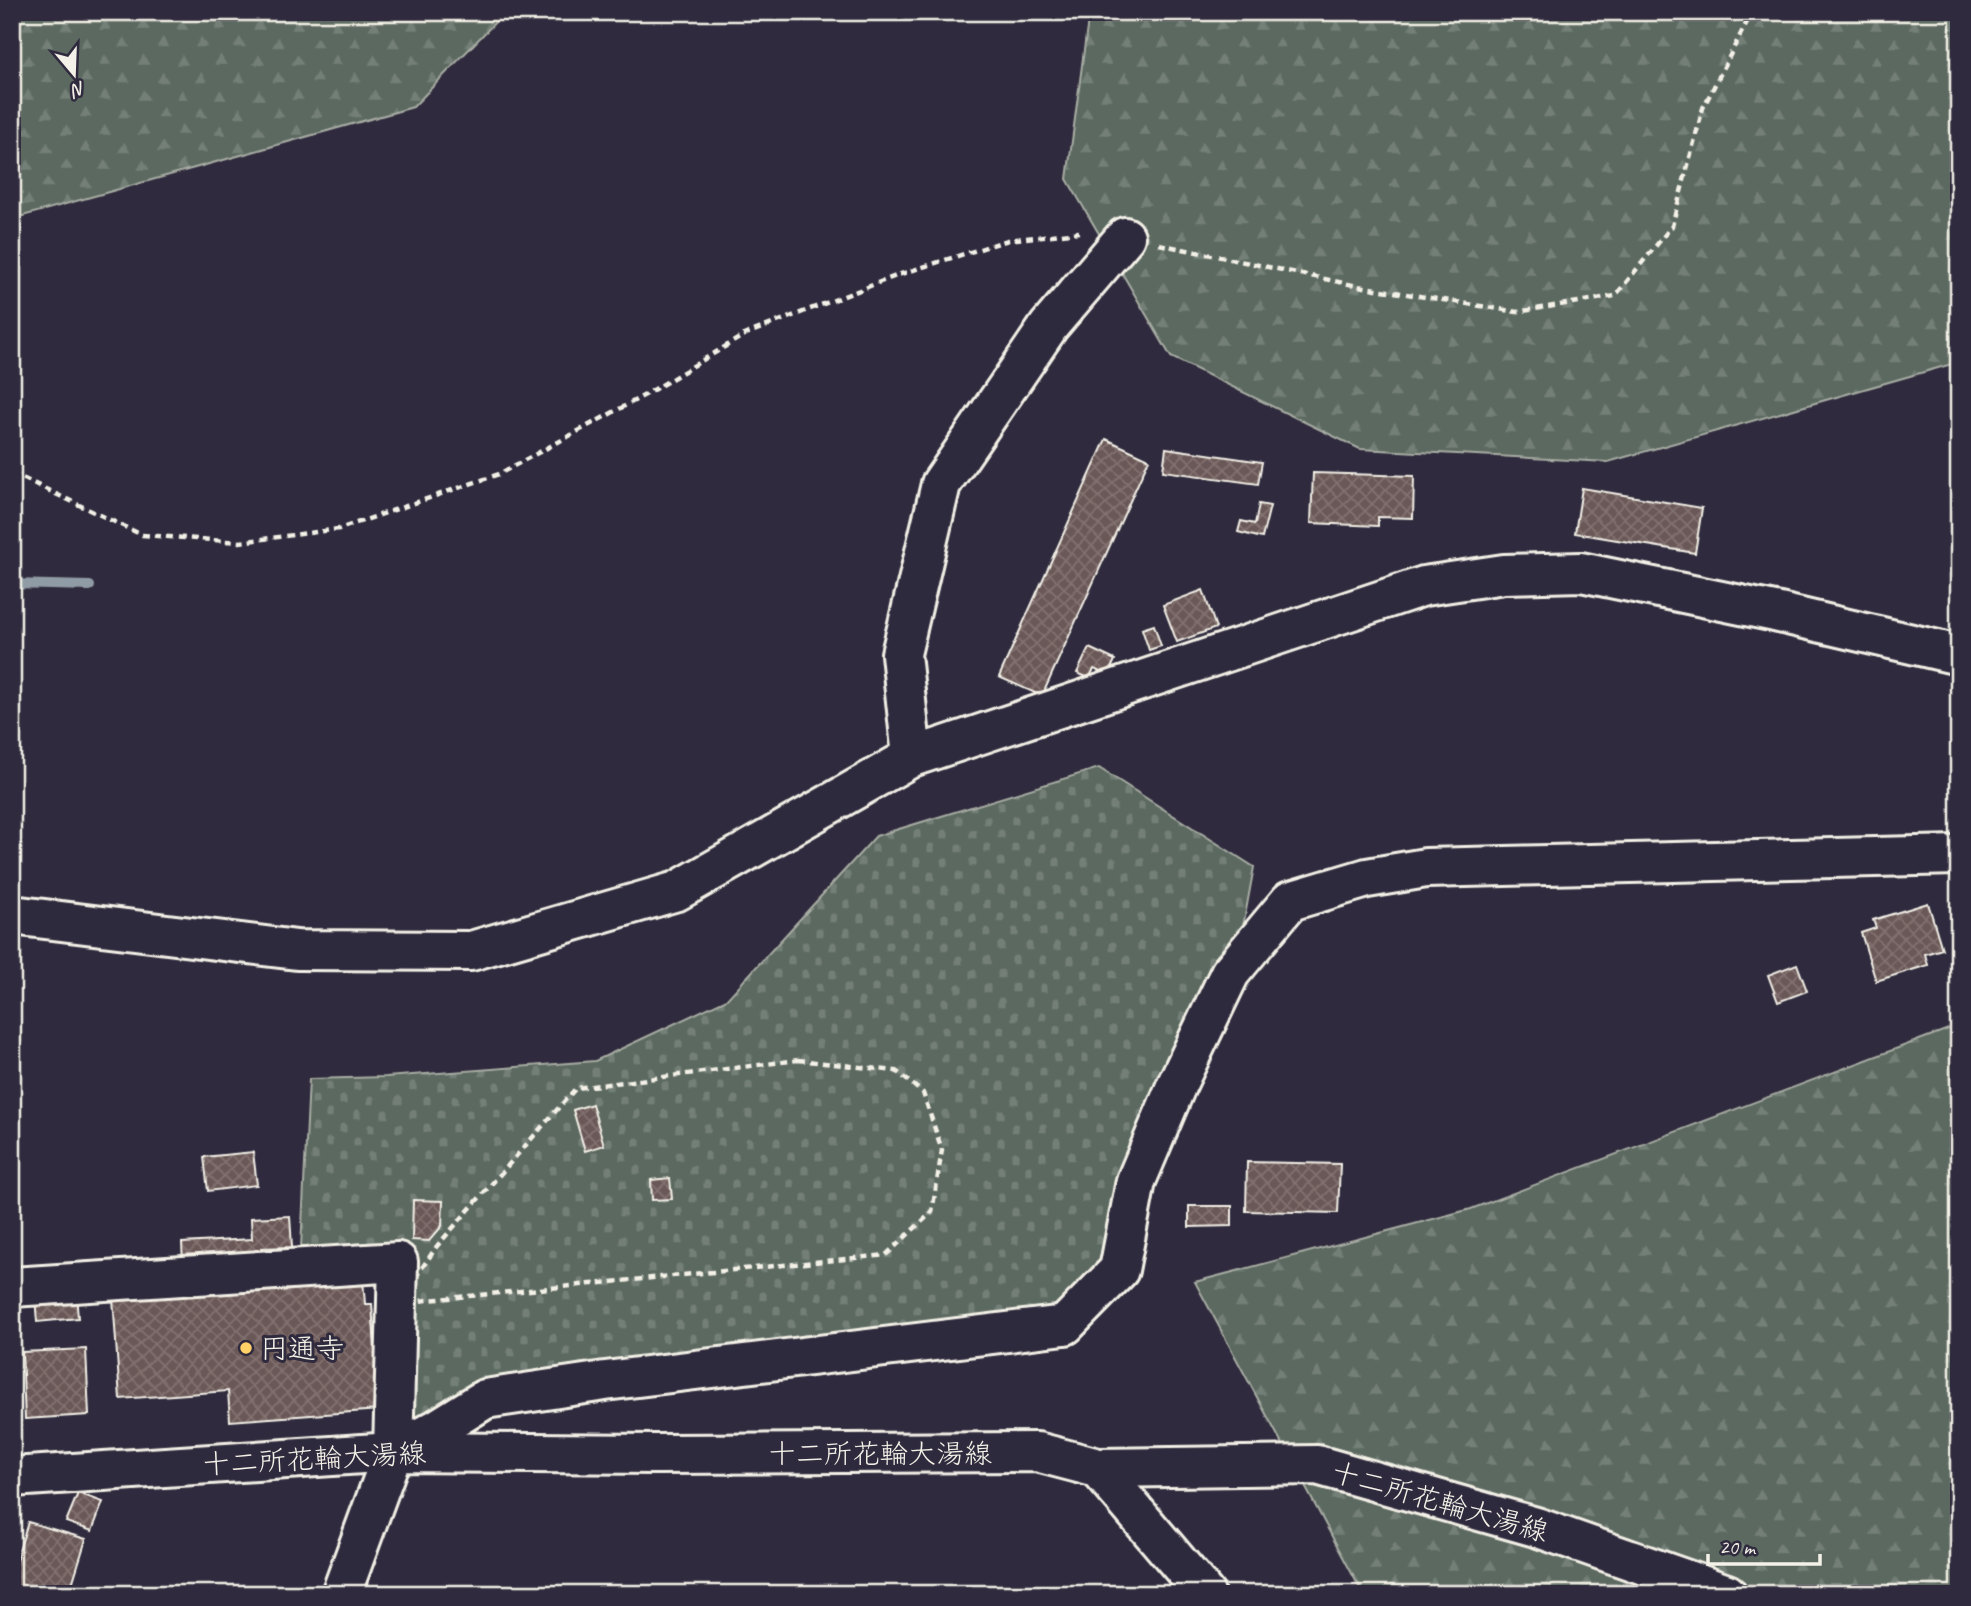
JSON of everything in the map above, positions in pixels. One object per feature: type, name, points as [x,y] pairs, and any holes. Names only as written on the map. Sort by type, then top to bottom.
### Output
[{"type":"street","points":[[912,757],[901,654],[941,484],[1049,326],[1125,237]]},
{"type":"street","points":[[12,915],[297,950],[471,951],[677,891],[912,757],[1424,586],[1504,574],[1581,572],[1775,612],[1959,655]]},
{"type":"street","points":[[393,1451],[437,1429],[485,1399],[618,1379],[1065,1325],[1119,1270],[1136,1181],[1177,1084],[1230,973],[1290,901],[1367,878],[1426,869],[1959,855]]},
{"type":"street","points":[[12,1287],[398,1262],[393,1451],[341,1594]]},
{"type":"street","name":"十二所花輪大湯線","points":[[12,1477],[393,1451],[654,1454],[1037,1452],[1098,1468],[1317,1465],[1536,1527],[1727,1594]]},
{"type":"street","points":[[1098,1468],[1205,1594]]},
{"type":"path","points":[[12,473],[142,535],[240,542],[339,529],[499,474],[645,394],[746,334],[901,274],[1008,240],[1092,230],[1358,286],[1517,312],[1615,296],[1672,226],[1703,108],[1752,12]]},
{"type":"path","points":[[797,1059],[896,1071],[923,1093],[942,1150],[932,1212],[887,1255],[398,1303],[437,1246],[576,1088],[797,1059]]},
{"type":"green space","points":[[12,12],[505,12],[413,107],[12,219]]},
{"type":"green space","points":[[1089,12],[1959,12],[1959,362],[1608,462],[1360,449],[1171,357],[1067,179]]},
{"type":"green space","points":[[1099,768],[1254,867],[1236,965],[1119,1270],[1065,1325],[485,1399],[393,1452],[407,1256],[300,1269],[309,1079],[386,1077],[595,1061],[727,999],[876,836]]},
{"type":"green space","points":[[1959,1025],[1959,1594],[1363,1594],[1195,1282],[1471,1209]]},
{"type":"building","points":[[1106,439],[1149,459],[1042,696],[999,677]]},
{"type":"building","points":[[1166,448],[1262,462],[1258,484],[1163,471]]},
{"type":"building","points":[[1313,473],[1414,476],[1413,518],[1378,517],[1378,526],[1311,523]]},
{"type":"building","points":[[1582,488],[1702,508],[1695,553],[1575,533]]},
{"type":"building","points":[[1259,504],[1270,506],[1262,538],[1238,532],[1241,521],[1255,524]]},
{"type":"building","points":[[1203,590],[1216,628],[1177,642],[1163,605]]},
{"type":"building","points":[[1154,625],[1161,646],[1149,650],[1142,629]]},
{"type":"building","points":[[1089,648],[1115,660],[1108,675],[1094,669],[1089,678],[1077,673]]},
{"type":"building","points":[[1928,903],[1942,949],[1925,954],[1928,965],[1876,981],[1861,933],[1876,928],[1873,920]]},
{"type":"building","points":[[1797,964],[1807,991],[1778,1002],[1768,975]]},
{"type":"building","points":[[592,1104],[604,1145],[585,1151],[573,1110]]},
{"type":"building","points":[[253,1152],[257,1185],[208,1191],[204,1157]]},
{"type":"building","points":[[1247,1162],[1340,1164],[1338,1213],[1246,1211]]},
{"type":"building","points":[[670,1178],[672,1199],[652,1200],[651,1180]]},
{"type":"building","points":[[413,1200],[443,1201],[442,1226],[429,1241],[412,1240]]},
{"type":"building","points":[[1189,1206],[1232,1206],[1232,1226],[1189,1227]]},
{"type":"building","points":[[290,1216],[292,1247],[261,1248],[261,1259],[183,1264],[182,1243],[252,1239],[251,1218]]},
{"type":"building","name":"円通寺","points":[[363,1280],[365,1304],[372,1304],[379,1410],[230,1421],[228,1391],[120,1399],[113,1298]]},
{"type":"building","points":[[76,1294],[78,1318],[37,1322],[35,1297]]},
{"type":"building","points":[[86,1349],[89,1415],[25,1419],[22,1352]]},
{"type":"building","points":[[78,1493],[103,1502],[92,1531],[66,1522]]},
{"type":"building","points":[[28,1522],[86,1539],[69,1594],[12,1594],[12,1574]]},
{"type":"waterway","points":[[12,584],[90,586]]},
{"type":"place","name":"円通寺","points":[[246,1348]]}]
